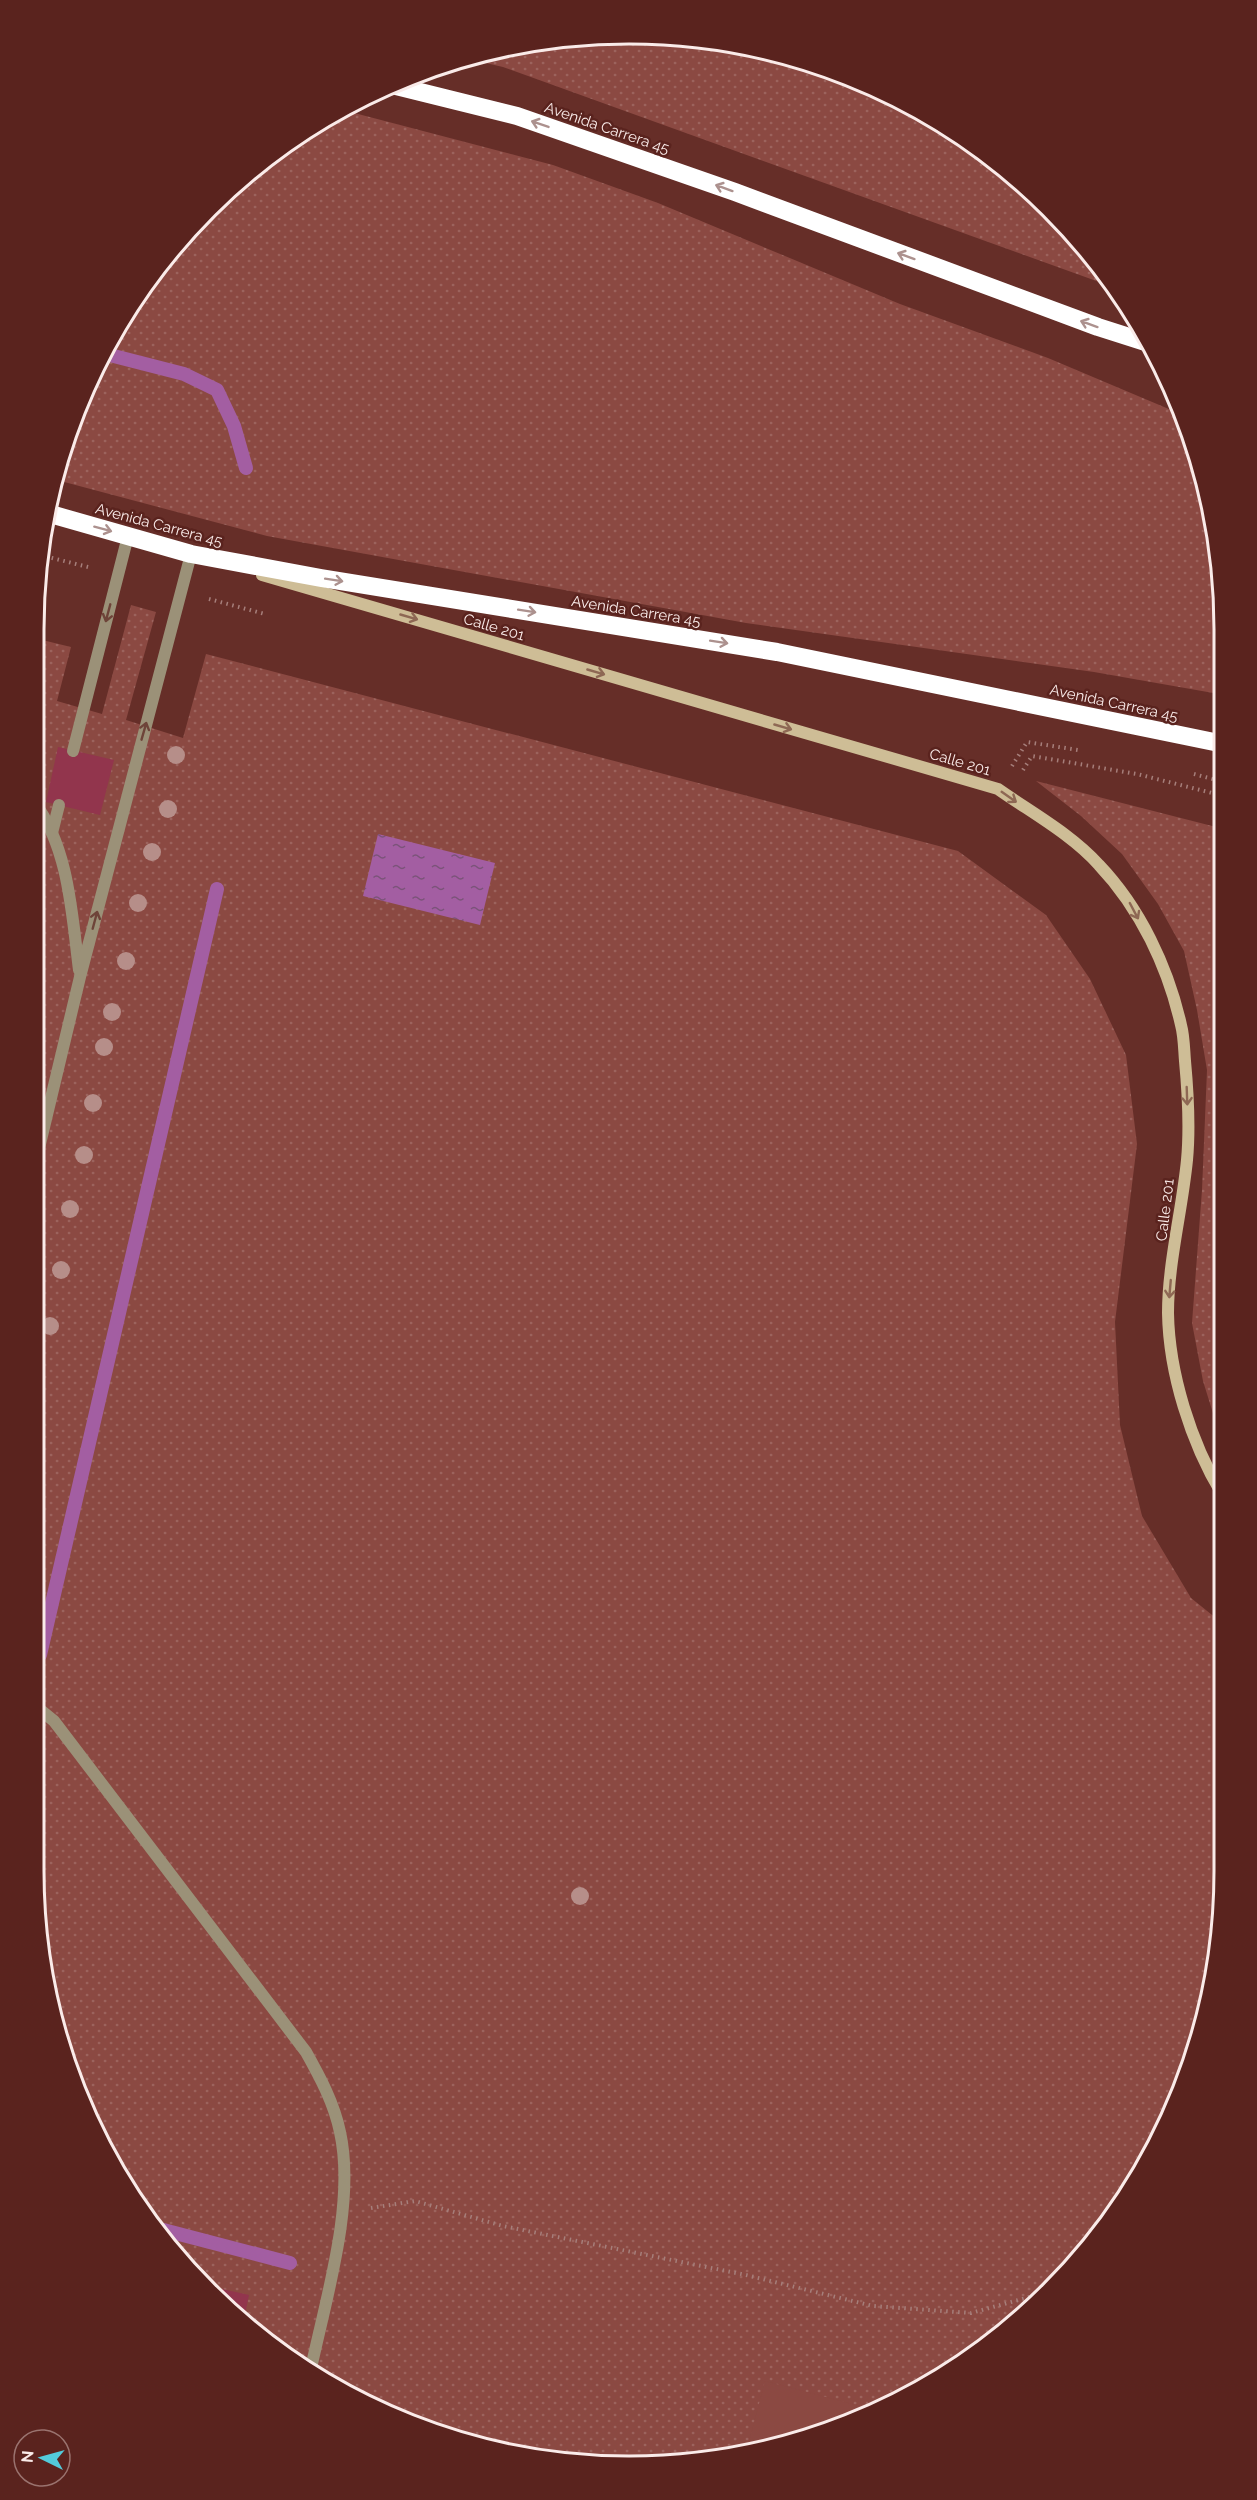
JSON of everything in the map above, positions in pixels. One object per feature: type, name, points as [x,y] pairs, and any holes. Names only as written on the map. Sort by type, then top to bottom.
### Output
[{"type":"highway","name":"Avenida Carrera 45","points":[[405,88],[517,116],[706,182],[1137,339]]},
{"type":"highway","name":"Avenida Carrera 45","points":[[55,515],[192,554],[321,578],[777,652],[1214,742]]},
{"type":"main road","name":"Calle 201","points":[[192,554],[1003,793],[1070,839],[1099,864],[1129,902],[1162,963],[1182,1026],[1188,1093],[1187,1157],[1168,1314],[1170,1340],[1181,1397],[1195,1442],[1214,1479]]},
{"type":"lane","points":[[73,751],[128,536]]},
{"type":"lane","points":[[43,1131],[80,976],[192,554]]},
{"type":"lane","points":[[52,833],[59,805]]},
{"type":"lane","points":[[43,818],[52,833],[68,885],[80,976]]},
{"type":"lane","points":[[43,1712],[54,1721],[306,2052],[326,2090],[340,2132],[344,2171],[343,2213],[312,2363]]},
{"type":"path","points":[[1003,793],[1027,742],[1082,751]]},
{"type":"path","points":[[1003,793],[1032,756],[1137,774],[1214,793]]},
{"type":"path","points":[[1188,772],[1214,779]]},
{"type":"path","points":[[343,2213],[415,2201],[503,2226],[746,2275],[873,2306],[971,2313],[1029,2297]]},
{"type":"shaded area","points":[[628,44],[667,45],[743,55],[780,63],[817,75],[852,88],[921,122],[985,164],[1042,215],[1100,282],[503,67],[481,62],[552,49]]},
{"type":"shaded area","points":[[353,113],[553,165],[658,203],[900,304],[1048,358],[1171,410],[1194,477],[1208,552],[1214,628],[1214,693],[1094,672],[746,623],[267,536],[62,481],[88,405],[104,370],[142,303],[164,272],[215,215],[272,164],[303,142]]},
{"type":"shaded area","points":[[131,605],[156,612],[126,720],[183,738],[206,654],[958,851],[1046,915],[1090,979],[1126,1055],[1137,1144],[1115,1322],[1120,1425],[1142,1516],[1191,1598],[1214,1617],[1214,1872],[1208,1948],[1202,1986],[1194,2023],[1169,2095],[1135,2164],[1093,2228],[1042,2285],[985,2336],[921,2378],[852,2412],[780,2437],[743,2445],[667,2455],[628,2456],[590,2455],[514,2445],[477,2437],[405,2412],[336,2378],[303,2358],[272,2336],[215,2285],[164,2228],[142,2197],[104,2130],[88,2095],[63,2023],[55,1986],[45,1910],[43,1872],[43,640],[71,647],[57,701],[102,714]]},
{"type":"shaded area","points":[[1036,781],[1214,826],[1214,1416],[1203,1381],[1192,1323],[1202,1190],[1207,1070],[1184,951],[1158,904],[1122,854],[1081,816]]},
{"type":"shaded area","points":[[765,2381],[863,2407],[780,2437],[748,2444]]},
{"type":"water","points":[[378,834],[495,863],[480,925],[363,896]]},
{"type":"building","points":[[58,747],[114,760],[100,815],[46,802]]},
{"type":"building","points":[[218,2288],[249,2295],[245,2313]]},
{"type":"waterway","points":[[112,355],[184,374],[217,390],[234,426],[246,468]]},
{"type":"waterway","points":[[43,1642],[217,889]]},
{"type":"waterway","points":[[166,2231],[290,2263]]}]
